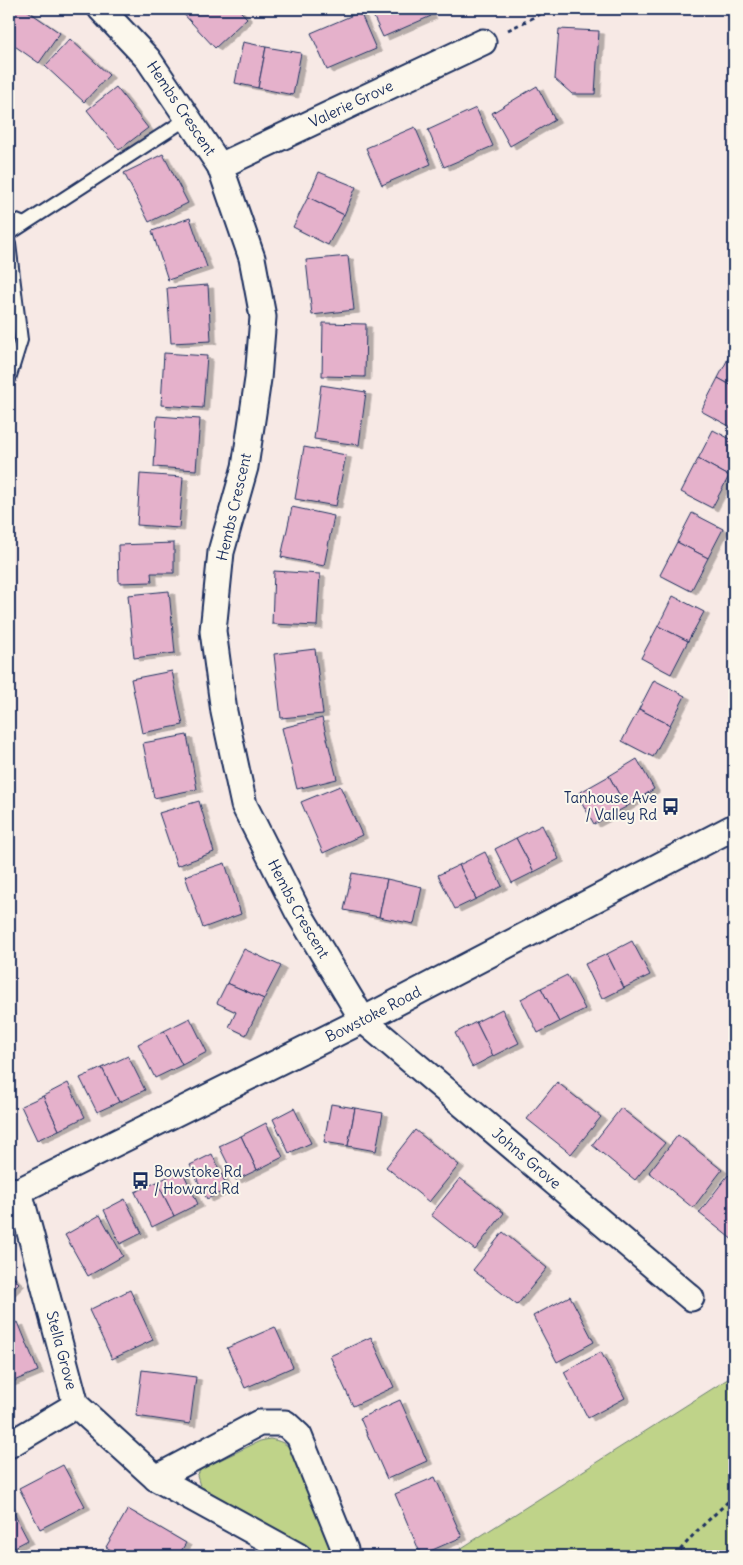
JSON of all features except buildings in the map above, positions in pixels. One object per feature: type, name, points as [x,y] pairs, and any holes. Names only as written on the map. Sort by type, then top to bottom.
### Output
[{"type":"street","name":"Hembs Crescent","points":[[101,9],[148,59],[220,166],[252,258],[263,317],[258,379],[245,467],[221,552],[212,630],[224,712],[244,805],[298,912],[363,1020]]},
{"type":"street","name":"Valerie Grove","points":[[220,166],[483,42]]},
{"type":"street","name":"Bowstoke Road","points":[[14,1190],[363,1020],[734,827]]},
{"type":"street","name":"Johns Grove","points":[[363,1020],[691,1298]]},
{"type":"street","name":"Stella Grove","points":[[14,1190],[76,1405],[156,1478],[298,1556]]},
{"type":"street","points":[[9,1445],[76,1405]]},
{"type":"street","points":[[156,1478],[259,1423],[284,1423],[299,1436],[345,1550],[344,1556]]},
{"type":"lane","points":[[9,234],[188,118]]},
{"type":"lane","points":[[9,218],[24,224]]},
{"type":"lane","points":[[9,244],[21,340],[9,379]]},
{"type":"path","points":[[483,42],[551,9]]},
{"type":"path","points":[[675,1556],[695,1533],[734,1496]]},
{"type":"green space","points":[[734,1375],[734,1556],[449,1556]]},
{"type":"green space","points":[[270,1439],[283,1443],[293,1451],[336,1545],[333,1555],[322,1556],[200,1486],[197,1476],[201,1469],[260,1441]]},
{"type":"place","name":"Tanhouse Ave / Valley Rd","points":[[671,807]]},
{"type":"place","name":"Bowstoke Rd / Howard Rd","points":[[140,1181]]}]
